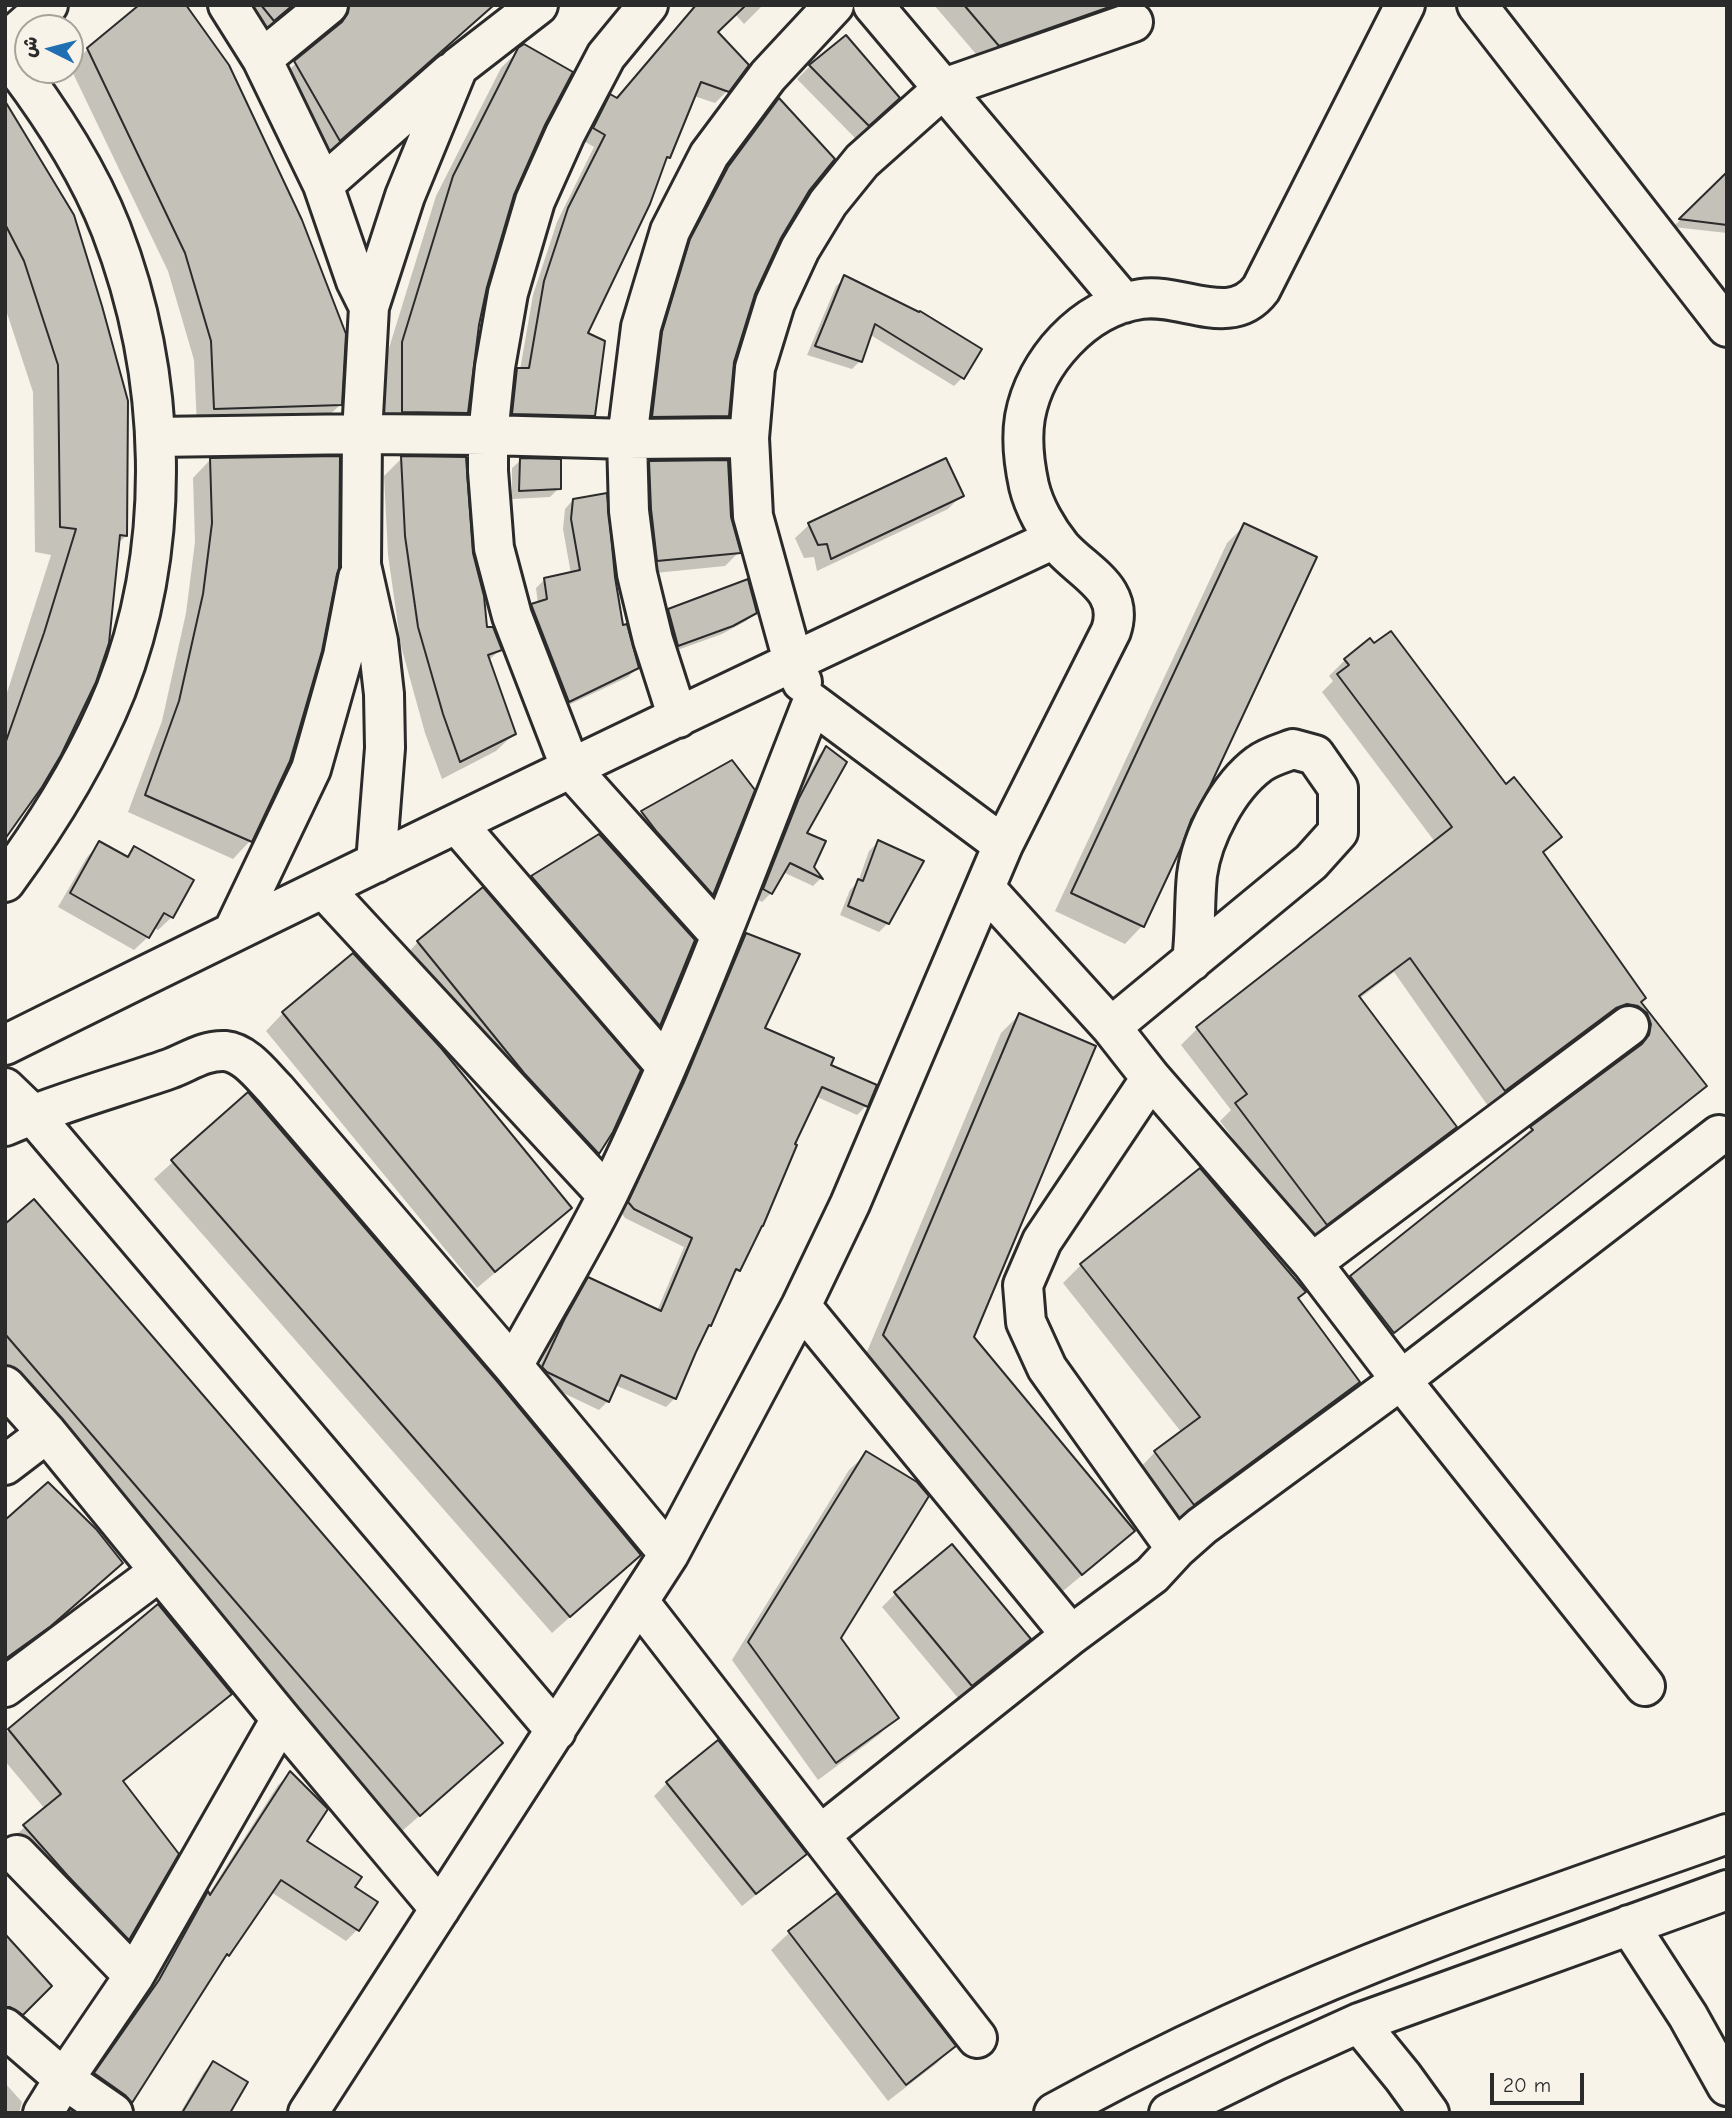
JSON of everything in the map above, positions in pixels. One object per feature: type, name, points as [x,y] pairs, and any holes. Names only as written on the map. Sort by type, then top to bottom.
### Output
[{"type":"street","points":[[5,43],[48,5]]},
{"type":"street","points":[[228,5],[262,59],[323,185],[356,281],[369,307]]},
{"type":"street","points":[[262,59],[328,5]]},
{"type":"street","points":[[323,185],[458,67],[538,5]]},
{"type":"street","points":[[648,5],[606,56],[565,134],[535,201],[508,293],[495,367],[488,435],[488,471],[494,548],[512,616],[571,769],[720,935]]},
{"type":"street","points":[[678,718],[653,640],[637,575],[629,511],[627,439],[641,327],[670,231],[709,155],[768,76],[834,5]]},
{"type":"street","points":[[873,5],[1124,303]]},
{"type":"street","points":[[308,2113],[669,1554],[801,1306],[850,1204],[1003,845],[1115,620],[1115,608],[1105,587],[1054,539],[1031,493],[1023,442],[1033,391],[1044,368],[1069,338],[1100,314],[1124,303],[1157,298],[1233,309],[1254,299],[1405,5]]},
{"type":"street","points":[[1477,5],[1724,318]]},
{"type":"street","points":[[1003,845],[811,703],[793,661],[753,516],[749,438],[755,368],[775,303],[800,249],[828,203],[862,161],[944,88],[1134,11]]},
{"type":"street","points":[[5,53],[60,129],[110,228],[137,314],[148,372],[155,437],[150,563],[134,634],[116,690],[83,763],[42,832],[5,882]]},
{"type":"street","points":[[233,932],[311,769],[329,711],[361,565],[362,434],[369,307],[405,196],[458,67]]},
{"type":"street","points":[[155,437],[362,434],[627,439],[749,438]]},
{"type":"street","points":[[5,1045],[793,661],[1054,539]]},
{"type":"street","points":[[361,565],[378,640],[384,694],[384,748],[376,863]]},
{"type":"street","points":[[513,1366],[607,1195],[666,1066],[811,703]]},
{"type":"street","points":[[1111,1027],[1192,961],[1311,862],[1338,832],[1338,788],[1315,755],[1293,748],[1259,763],[1231,792],[1209,833],[1198,874],[1192,961]]},
{"type":"street","points":[[457,824],[666,1066]]},
{"type":"street","points":[[985,887],[1111,1027],[1151,1078],[1312,1263],[1401,1380],[1645,1686]]},
{"type":"street","points":[[324,889],[607,1195]]},
{"type":"street","points":[[1312,1263],[1629,1026]]},
{"type":"street","points":[[556,1731],[14,1110],[173,1068],[203,1054],[227,1051],[248,1061],[513,1366],[669,1554]]},
{"type":"street","points":[[1151,1078],[1042,1241],[1023,1285],[1026,1322],[1047,1368],[1176,1549]]},
{"type":"street","points":[[820,1835],[1071,1635],[1152,1575],[1202,1526],[1401,1380],[1719,1135]]},
{"type":"street","points":[[801,1306],[1071,1635]]},
{"type":"street","points":[[5,1386],[47,1433],[440,1909]]},
{"type":"street","points":[[5,1465],[47,1433]]},
{"type":"street","points":[[5,1687],[160,1571]]},
{"type":"street","points":[[639,1602],[977,2038]]},
{"type":"street","points":[[43,2113],[134,1976],[281,1719]]},
{"type":"street","points":[[1054,2113],[1182,2048],[1301,1993],[1538,1900],[1727,1834]]},
{"type":"street","points":[[9,1855],[134,1976]]},
{"type":"street","points":[[1169,2113],[1275,2061],[1359,2024],[1727,1890]]},
{"type":"street","points":[[1629,1925],[1681,2004],[1727,2086]]},
{"type":"street","points":[[1359,2024],[1404,2077],[1429,2113]]},
{"type":"street","points":[[5,2028],[64,2079],[113,2113]]},
{"type":"building","points":[[139,5],[186,5],[229,65],[302,220],[346,334],[342,405],[214,409],[211,341],[185,253],[87,48]]},
{"type":"building","points":[[261,5],[293,5],[274,21]]},
{"type":"building","points":[[349,5],[494,5],[340,141],[294,61],[342,22],[348,13]]},
{"type":"building","points":[[696,5],[746,5],[718,32],[749,65],[729,92],[701,82],[670,158],[667,157],[650,204],[588,333],[605,341],[595,416],[512,414],[517,368],[529,368],[544,281],[568,208],[605,135],[593,128],[610,94],[617,98]]},
{"type":"building","points":[[964,5],[1115,5],[999,46]]},
{"type":"building","points":[[846,35],[900,98],[869,126],[809,65]]},
{"type":"building","points":[[524,44],[573,72],[545,125],[514,195],[487,287],[479,325],[468,413],[402,412],[402,342],[453,176],[518,48]]},
{"type":"building","points":[[779,98],[835,159],[809,191],[781,238],[755,294],[734,362],[729,416],[652,417],[662,332],[690,239],[728,167]]},
{"type":"building","points":[[5,101],[74,215],[128,401],[127,536],[120,535],[109,643],[96,682],[61,755],[5,839],[5,744],[44,633],[76,529],[60,527],[58,365],[24,261],[5,224]]},
{"type":"building","points":[[1727,172],[1727,225],[1679,219]]},
{"type":"building","points":[[844,275],[920,311],[982,349],[964,379],[875,324],[862,362],[815,346]]},
{"type":"building","points":[[340,456],[339,568],[322,651],[290,761],[252,842],[145,795],[179,701],[203,594],[212,523],[210,458]]},
{"type":"building","points":[[401,456],[466,457],[473,553],[484,596],[487,627],[493,627],[502,650],[488,655],[516,734],[460,762],[418,627],[405,536]]},
{"type":"building","points":[[520,458],[561,459],[561,489],[519,491]]},
{"type":"building","points":[[946,458],[964,496],[831,559],[827,544],[818,545],[808,523]]},
{"type":"building","points":[[728,460],[731,517],[741,553],[657,561],[649,461]]},
{"type":"building","points":[[607,493],[615,577],[623,625],[627,624],[639,668],[569,702],[531,604],[547,599],[544,578],[580,570],[571,519],[573,499]]},
{"type":"building","points":[[1244,523],[1317,557],[1210,786],[1191,820],[1181,848],[1144,927],[1071,893]]},
{"type":"building","points":[[748,579],[757,613],[733,626],[678,646],[668,609]]},
{"type":"building","points":[[1391,631],[1506,784],[1514,777],[1562,837],[1543,852],[1646,998],[1641,1002],[1707,1086],[1394,1333],[1350,1276],[1533,1130],[1530,1127],[1642,1044],[1649,1035],[1651,1024],[1647,1013],[1638,1006],[1627,1004],[1616,1008],[1505,1091],[1410,958],[1359,996],[1457,1127],[1327,1225],[1235,1103],[1247,1094],[1196,1027],[1452,827],[1337,674],[1349,665],[1344,659],[1370,638],[1374,643]]},
{"type":"building","points":[[826,746],[847,762],[807,833],[826,841],[814,867],[823,879],[790,863],[772,894],[763,889],[799,798]]},
{"type":"building","points":[[732,760],[755,790],[713,895],[641,811]]},
{"type":"building","points":[[599,834],[695,940],[660,1026],[531,876]]},
{"type":"building","points":[[878,840],[924,861],[889,924],[848,906],[858,879],[863,881]]},
{"type":"building","points":[[99,841],[128,857],[134,846],[194,880],[173,918],[164,913],[149,938],[70,893]]},
{"type":"building","points":[[483,887],[641,1070],[613,1132],[599,1154],[524,1073],[417,941]]},
{"type":"building","points":[[746,933],[800,954],[765,1028],[834,1058],[831,1065],[877,1085],[868,1107],[822,1087],[795,1144],[797,1145],[763,1226],[740,1271],[736,1269],[676,1399],[621,1375],[609,1402],[547,1372],[542,1367],[588,1277],[661,1311],[692,1238],[634,1209],[628,1202],[684,1082]]},
{"type":"building","points":[[353,953],[441,1048],[572,1208],[495,1272],[282,1012]]},
{"type":"building","points":[[1019,1013],[1096,1046],[974,1337],[1135,1531],[1082,1575],[883,1335]]},
{"type":"building","points":[[248,1092],[496,1380],[641,1555],[570,1617],[171,1160]]},
{"type":"building","points":[[1200,1168],[1306,1292],[1298,1298],[1360,1382],[1194,1505],[1154,1451],[1200,1417],[1080,1264]]},
{"type":"building","points":[[34,1199],[503,1743],[420,1816],[5,1334],[5,1224]]},
{"type":"building","points":[[866,1451],[917,1482],[929,1496],[841,1638],[899,1718],[836,1763],[748,1642]]},
{"type":"building","points":[[48,1482],[96,1529],[123,1563],[51,1626],[5,1659],[5,1520]]},
{"type":"building","points":[[952,1544],[1031,1639],[972,1686],[894,1592]]},
{"type":"building","points":[[158,1604],[232,1694],[123,1781],[179,1854],[129,1940],[23,1825],[61,1794],[8,1729]]},
{"type":"building","points":[[718,1740],[807,1854],[756,1894],[666,1782]]},
{"type":"building","points":[[290,1771],[328,1809],[307,1841],[362,1877],[355,1887],[378,1902],[359,1931],[281,1880],[229,1956],[227,1954],[132,2103],[94,2073],[159,1980],[208,1891],[210,1895]]},
{"type":"building","points":[[837,1893],[956,2046],[906,2085],[788,1931]]},
{"type":"building","points":[[5,1934],[52,1986],[23,2015],[5,2007]]},
{"type":"building","points":[[213,2061],[248,2082],[230,2113],[182,2113]]}]
